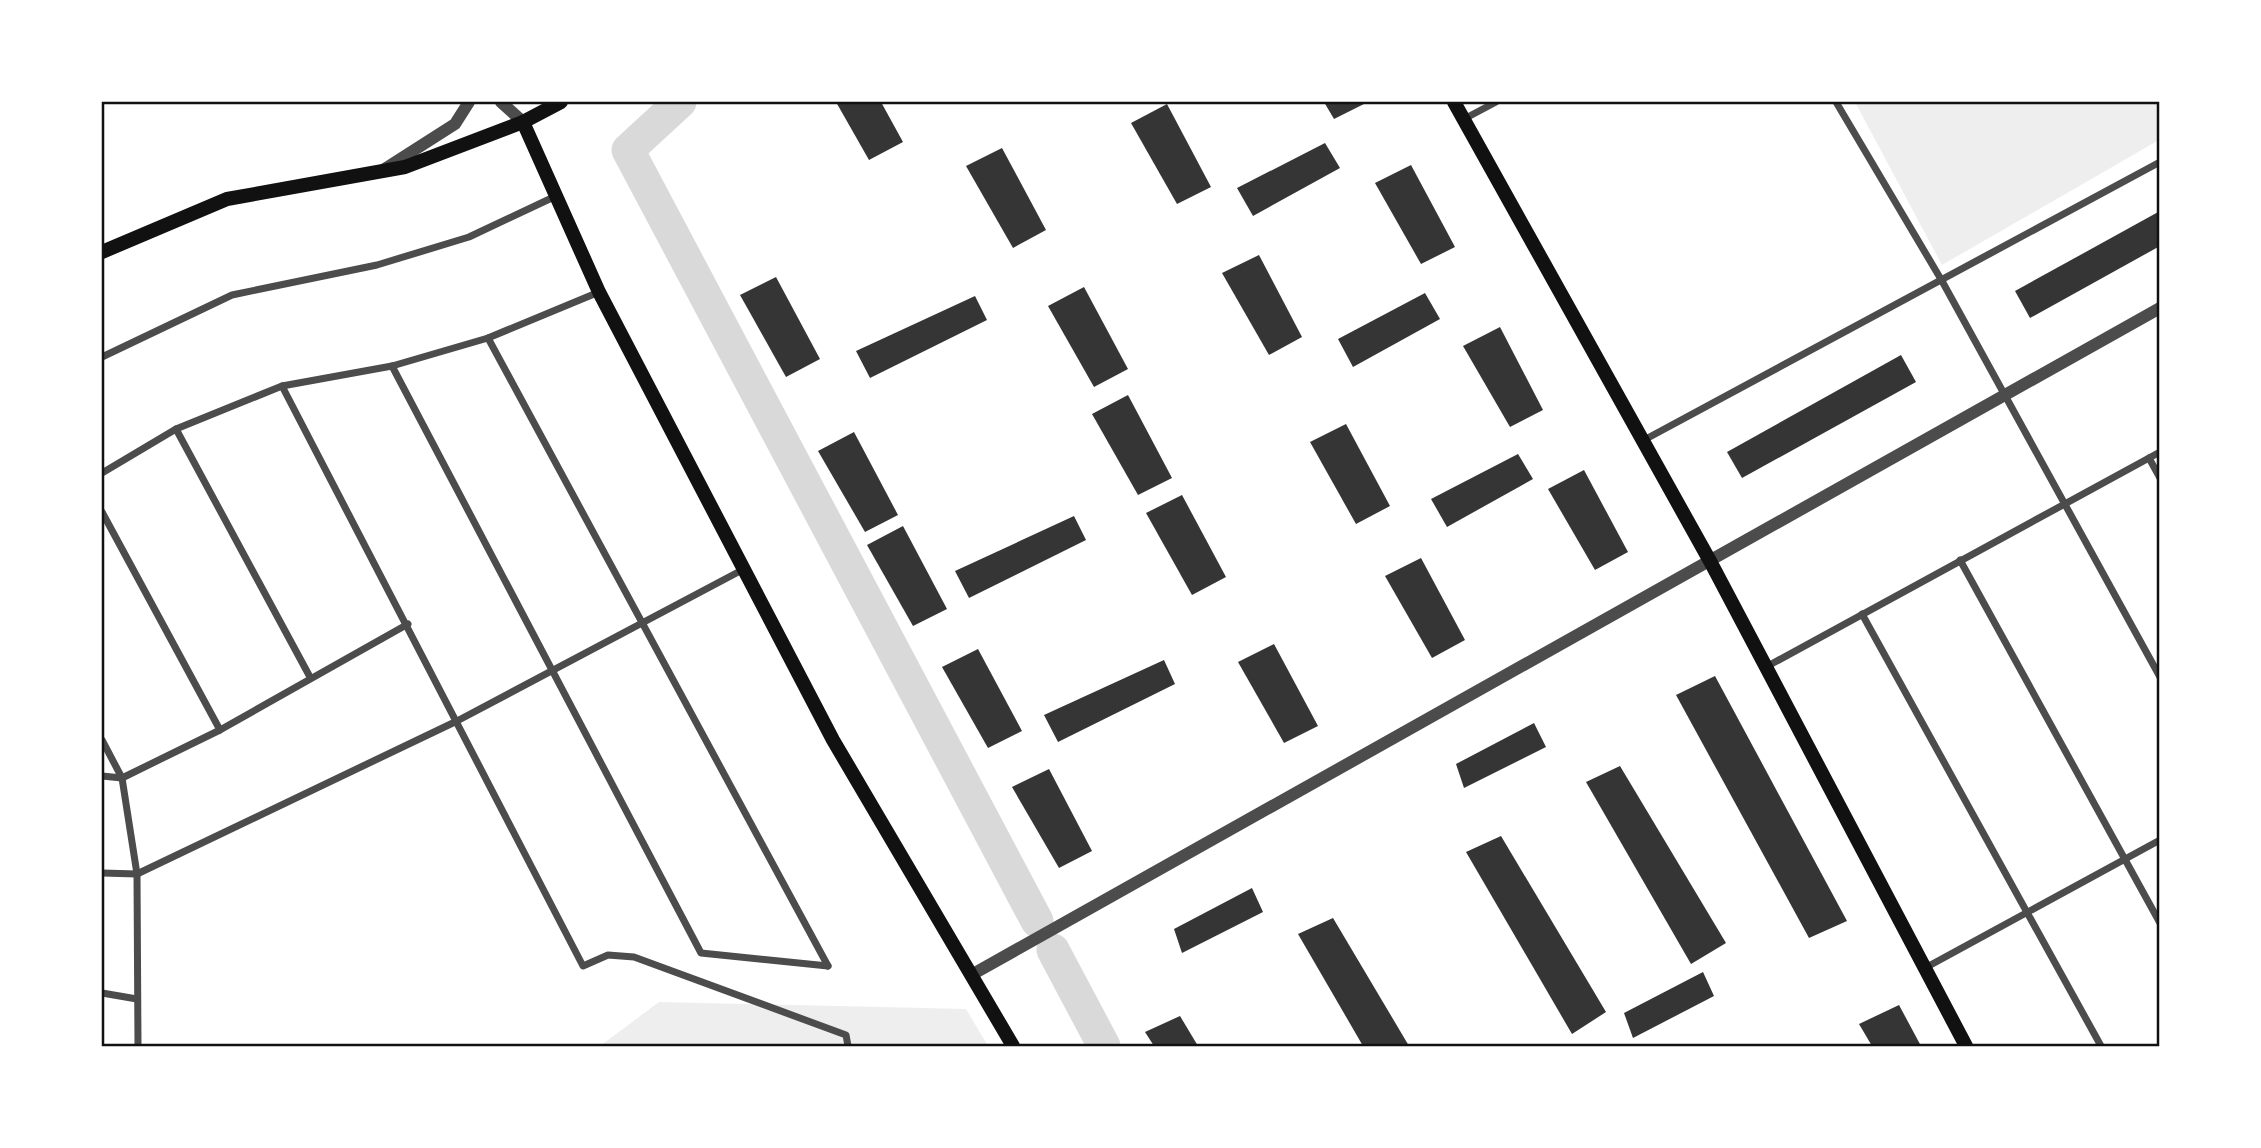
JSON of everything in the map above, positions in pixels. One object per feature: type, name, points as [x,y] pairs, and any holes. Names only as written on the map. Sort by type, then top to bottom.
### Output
[{"type":"main road","points":[[102,252],[227,199],[405,167],[523,122],[561,102]]},
{"type":"main road","points":[[1454,102],[1710,561],[1966,1046]]},
{"type":"main road","points":[[523,122],[599,292],[833,740],[1013,1046]]},
{"type":"street","points":[[380,171],[455,124],[468,102]]},
{"type":"street","points":[[501,102],[523,122]]},
{"type":"street","points":[[515,102],[523,122]]},
{"type":"street","points":[[1464,120],[1496,102]]},
{"type":"street","points":[[1836,102],[1942,281],[2160,677]]},
{"type":"street","points":[[1644,440],[2160,162]]},
{"type":"street","points":[[102,358],[232,295],[377,265],[469,237],[556,196]]},
{"type":"street","points":[[102,473],[176,429],[282,386],[392,366],[488,338],[599,292]]},
{"type":"street","points":[[973,974],[2160,308]]},
{"type":"street","points":[[392,366],[701,953],[828,965],[488,338]]},
{"type":"street","points":[[282,386],[408,624],[583,966],[608,955],[647,961],[846,1035],[848,1046]]},
{"type":"street","points":[[176,429],[310,677]]},
{"type":"street","points":[[1766,667],[2160,452]]},
{"type":"street","points":[[2149,458],[2160,478]]},
{"type":"street","points":[[102,512],[220,730]]},
{"type":"street","points":[[1960,560],[2160,923]]},
{"type":"street","points":[[102,873],[137,874],[457,721],[744,569]]},
{"type":"street","points":[[1862,614],[2101,1046]]},
{"type":"street","points":[[102,776],[122,778],[220,730],[408,624]]},
{"type":"street","points":[[102,740],[122,778],[137,874],[138,1046]]},
{"type":"street","points":[[1925,968],[2160,840]]},
{"type":"street","points":[[102,993],[138,999]]},
{"type":"shaded area","points":[[1855,102],[2159,102],[2159,140],[1942,265]]},
{"type":"shaded area","points":[[659,1002],[966,1009],[988,1046],[600,1046]]},
{"type":"building","points":[[836,102],[881,102],[903,142],[869,160]]},
{"type":"building","points":[[1324,102],[1368,102],[1334,119]]},
{"type":"building","points":[[1167,104],[1211,187],[1177,204],[1131,123]]},
{"type":"building","points":[[1325,143],[1340,168],[1253,216],[1237,188]]},
{"type":"building","points":[[1002,148],[1046,230],[1013,248],[966,166]]},
{"type":"building","points":[[1411,165],[1455,247],[1421,264],[1375,183]]},
{"type":"building","points":[[2160,211],[2160,246],[2030,318],[2015,291]]},
{"type":"building","points":[[1259,255],[1302,337],[1269,355],[1222,273]]},
{"type":"building","points":[[776,277],[820,359],[786,377],[740,295]]},
{"type":"building","points":[[1084,287],[1128,369],[1094,387],[1048,306]]},
{"type":"building","points":[[1425,293],[1440,319],[1353,367],[1338,339]]},
{"type":"building","points":[[975,296],[987,320],[870,378],[856,351]]},
{"type":"building","points":[[1500,327],[1543,410],[1510,427],[1463,346]]},
{"type":"building","points":[[1901,355],[1916,382],[1742,478],[1727,452]]},
{"type":"building","points":[[1128,395],[1172,478],[1138,495],[1092,414]]},
{"type":"building","points":[[1346,424],[1390,506],[1356,524],[1310,442]]},
{"type":"building","points":[[854,432],[898,515],[865,532],[818,451]]},
{"type":"building","points":[[1518,454],[1533,479],[1447,527],[1431,499]]},
{"type":"building","points":[[1584,470],[1628,552],[1595,570],[1548,489]]},
{"type":"building","points":[[1182,495],[1226,577],[1192,595],[1146,513]]},
{"type":"building","points":[[1074,516],[1086,540],[969,598],[955,571]]},
{"type":"building","points":[[903,526],[947,609],[913,626],[867,545]]},
{"type":"building","points":[[1421,558],[1465,640],[1432,658],[1385,576]]},
{"type":"building","points":[[1274,644],[1318,726],[1284,743],[1238,662]]},
{"type":"building","points":[[978,649],[1022,731],[988,748],[942,667]]},
{"type":"building","points":[[1164,660],[1175,684],[1058,742],[1044,715]]},
{"type":"building","points":[[1715,676],[1847,921],[1809,938],[1676,695]]},
{"type":"building","points":[[1534,723],[1546,747],[1464,788],[1456,764]]},
{"type":"building","points":[[1620,766],[1726,943],[1691,964],[1586,782]]},
{"type":"building","points":[[1049,769],[1092,851],[1059,868],[1012,787]]},
{"type":"building","points":[[1501,836],[1606,1012],[1572,1034],[1466,852]]},
{"type":"building","points":[[1252,888],[1263,912],[1182,953],[1174,929]]},
{"type":"building","points":[[1333,918],[1409,1046],[1363,1046],[1298,934]]},
{"type":"building","points":[[1703,972],[1714,996],[1633,1038],[1624,1013]]},
{"type":"building","points":[[1899,1005],[1921,1046],[1872,1046],[1859,1024]]},
{"type":"building","points":[[1180,1016],[1198,1046],[1154,1046],[1145,1032]]},
{"type":"waterway","points":[[680,102],[628,150],[1037,921]]},
{"type":"waterway","points":[[1053,950],[1104,1046]]}]
